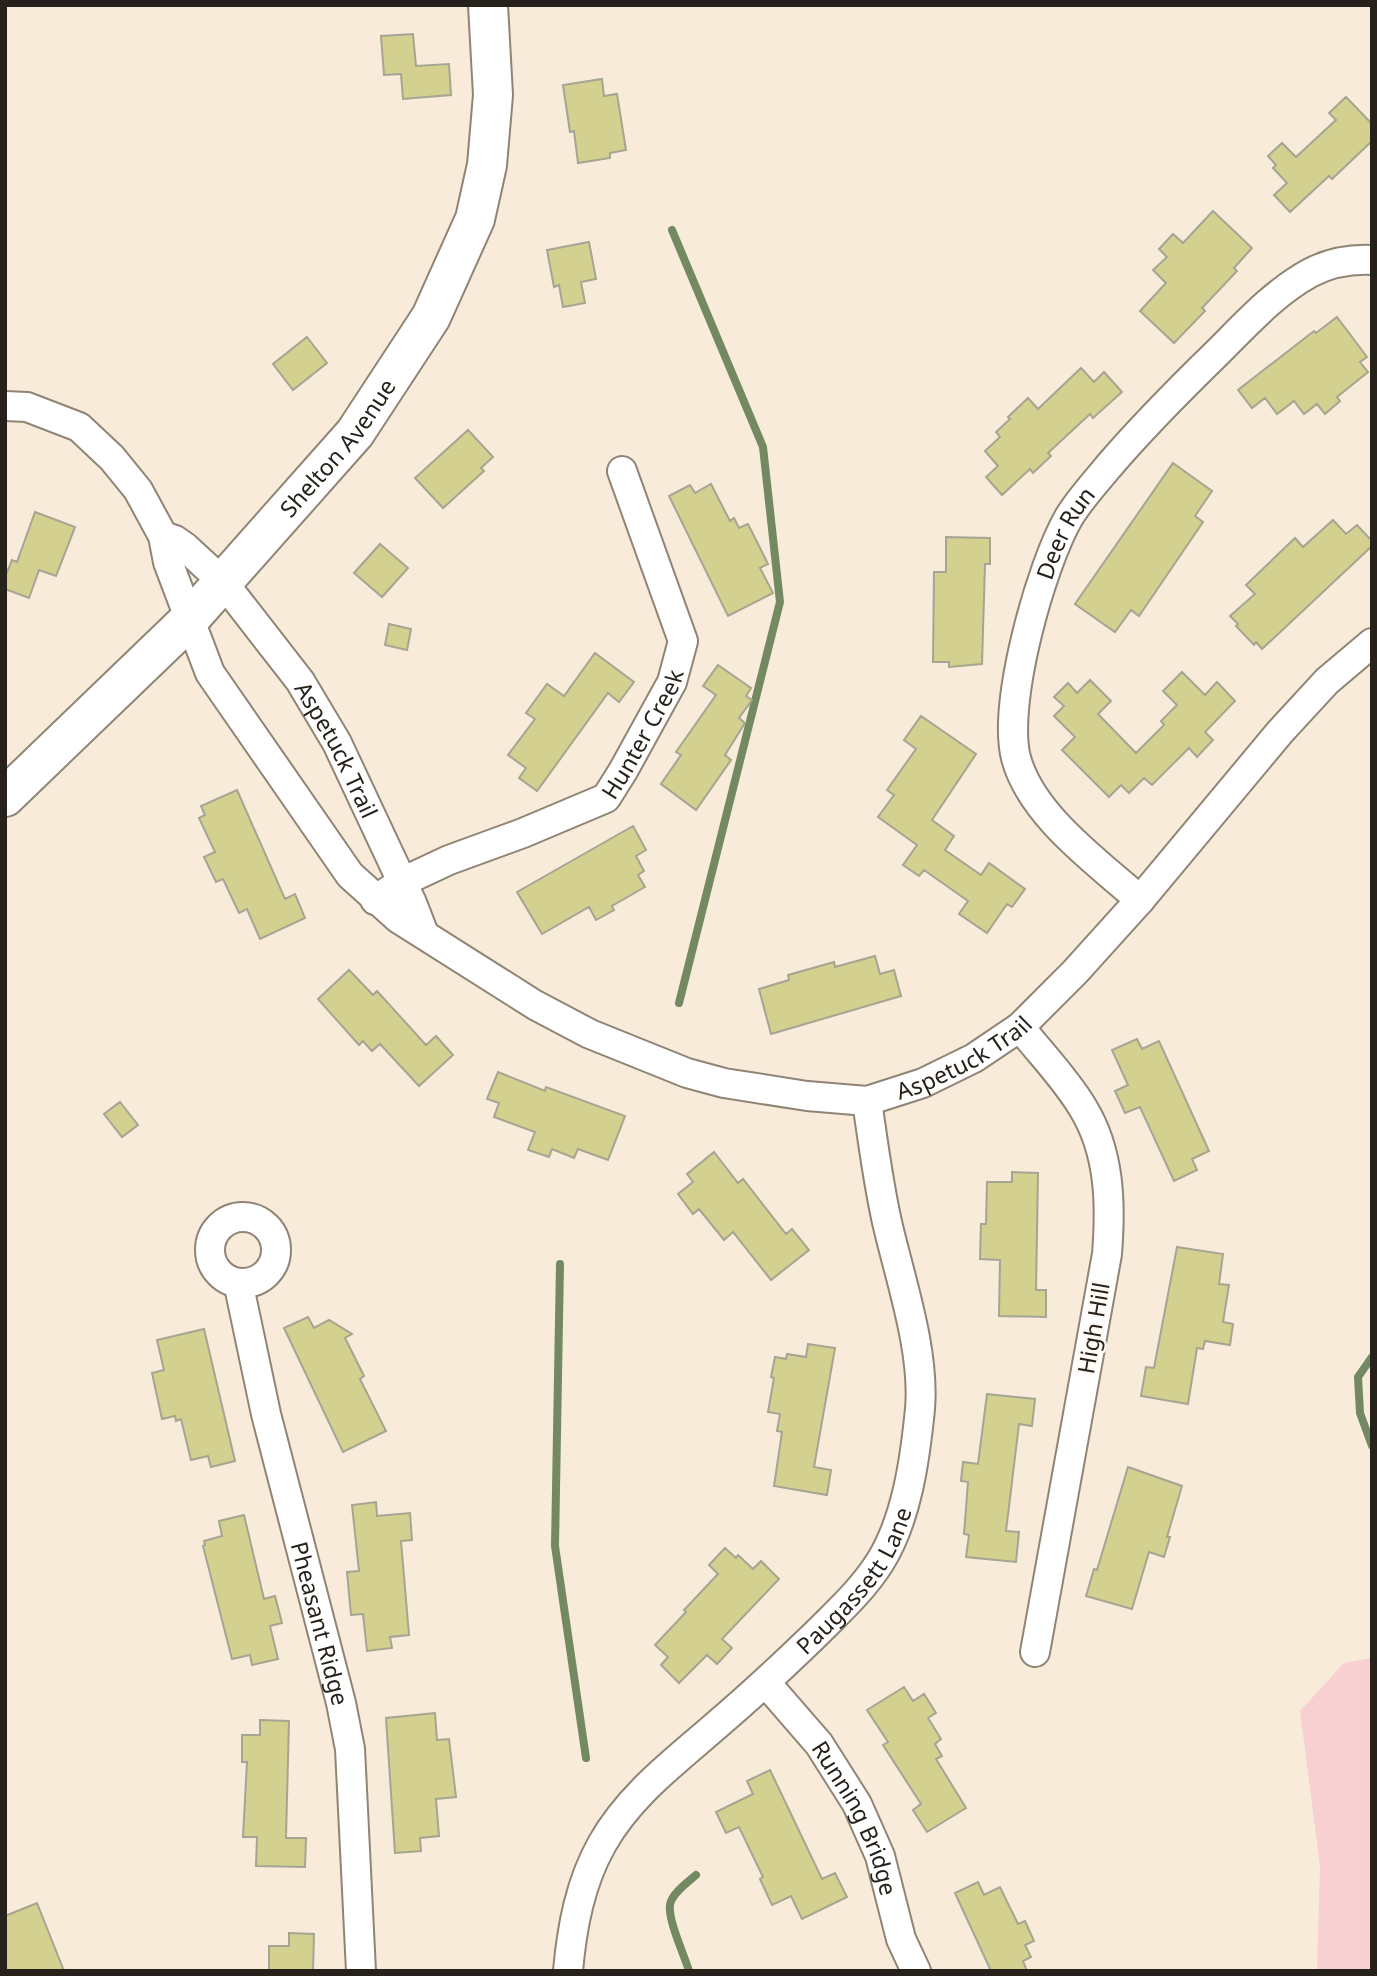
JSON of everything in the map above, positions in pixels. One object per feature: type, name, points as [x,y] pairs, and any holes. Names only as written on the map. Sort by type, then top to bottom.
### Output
[{"type":"main road","name":"Shelton Avenue","points":[[5,797],[190,618],[223,582],[355,433],[431,317],[475,219],[488,165],[493,95],[488,5]]},
{"type":"street","name":"Deer Run","points":[[1140,900],[1051,819],[1016,759],[1013,737],[1017,685],[1031,618],[1050,558],[1069,518],[1089,489],[1146,422],[1254,316],[1312,272],[1356,259],[1372,260]]},
{"type":"street","name":"Aspetuck Trail","points":[[5,406],[27,407],[79,427],[113,458],[138,490],[163,536],[168,562],[210,673],[350,875],[375,900],[398,919],[535,1005],[590,1034],[687,1073],[724,1083],[867,1101],[923,1083],[974,1058],[1020,1027],[1075,972],[1140,900],[1280,732],[1327,681],[1372,643]]},
{"type":"street","name":"Hunter Creek","points":[[375,900],[402,882],[449,860],[606,798],[624,771],[672,682],[683,641],[622,471]]},
{"type":"street","name":"Aspetuck Trail","points":[[163,536],[185,547],[223,582],[280,654],[325,721],[424,934]]},
{"type":"street","name":"High Hill","points":[[1020,1027],[1083,1107],[1094,1130],[1103,1156],[1110,1216],[1107,1254],[1035,1652]]},
{"type":"street","name":"Paugassett Lane","points":[[568,1971],[575,1914],[585,1882],[601,1846],[617,1821],[642,1791],[766,1683],[853,1597],[882,1560],[897,1524],[908,1486],[920,1407],[917,1357],[886,1220],[867,1101]]},
{"type":"street","name":"Pheasant Ridge","points":[[240,1283],[266,1414],[341,1703],[350,1749],[361,1971]]},
{"type":"street","name":"Running Bridge","points":[[766,1683],[819,1745],[857,1804],[880,1856],[901,1939],[916,1971]]},
{"type":"shaded area","points":[[1372,1658],[1372,1971],[1317,1971],[1320,1866],[1300,1711],[1344,1663]]},
{"type":"building","points":[[413,34],[416,66],[449,64],[451,95],[403,99],[401,74],[384,75],[381,36]]},
{"type":"building","points":[[602,79],[604,96],[617,94],[626,150],[610,153],[610,158],[578,163],[574,131],[570,132],[563,85]]},
{"type":"building","points":[[1346,97],[1372,124],[1372,141],[1332,179],[1329,176],[1290,212],[1274,195],[1287,183],[1273,168],[1276,165],[1268,156],[1282,143],[1296,157],[1336,120],[1329,113]]},
{"type":"building","points":[[1213,211],[1252,248],[1234,268],[1237,271],[1202,308],[1205,311],[1174,343],[1140,311],[1166,283],[1153,270],[1167,257],[1159,249],[1173,234],[1183,243]]},
{"type":"building","points":[[589,242],[596,279],[581,282],[585,303],[563,307],[559,285],[554,287],[547,250]]},
{"type":"building","points":[[1337,317],[1367,357],[1360,362],[1368,372],[1337,397],[1340,401],[1325,414],[1317,404],[1304,414],[1294,401],[1277,414],[1265,398],[1252,408],[1238,390],[1314,331],[1316,333]]},
{"type":"building","points":[[307,337],[327,363],[293,390],[273,364]]},
{"type":"building","points":[[1081,368],[1094,382],[1104,372],[1122,392],[1093,418],[1090,414],[1048,453],[1051,456],[1033,473],[1030,469],[1002,495],[986,477],[998,466],[985,451],[1000,437],[996,432],[1028,398],[1038,409]]},
{"type":"building","points":[[468,430],[493,457],[481,468],[484,471],[443,508],[415,478]]},
{"type":"building","points":[[1173,463],[1212,491],[1195,516],[1203,522],[1139,616],[1131,610],[1115,632],[1075,604]]},
{"type":"building","points":[[711,484],[730,521],[734,518],[739,528],[748,524],[768,564],[760,568],[773,593],[728,616],[669,496],[690,485],[695,493]]},
{"type":"building","points":[[35,512],[75,527],[56,576],[39,570],[29,598],[5,589],[5,577],[12,560],[17,562]]},
{"type":"building","points":[[1333,520],[1346,534],[1357,525],[1372,541],[1372,546],[1262,649],[1256,642],[1254,645],[1230,616],[1255,594],[1246,585],[1295,538],[1303,547]]},
{"type":"building","points":[[946,537],[990,538],[990,564],[985,564],[982,664],[949,667],[949,662],[933,662],[934,572],[946,572]]},
{"type":"building","points":[[380,544],[408,568],[382,597],[354,573]]},
{"type":"building","points":[[389,624],[411,629],[407,650],[385,645]]},
{"type":"building","points":[[595,653],[634,682],[619,702],[608,693],[537,791],[519,778],[526,768],[508,755],[535,719],[526,713],[547,684],[564,696]]},
{"type":"building","points":[[718,665],[751,688],[746,696],[752,700],[739,718],[745,723],[725,755],[731,760],[696,810],[661,784],[681,755],[676,752],[716,695],[703,686]]},
{"type":"building","points":[[1182,672],[1205,695],[1217,682],[1235,701],[1205,732],[1213,740],[1197,757],[1189,748],[1152,785],[1144,778],[1129,793],[1121,785],[1109,797],[1062,750],[1075,737],[1054,716],[1064,706],[1054,697],[1068,683],[1077,693],[1090,680],[1111,701],[1098,714],[1136,753],[1164,725],[1161,721],[1177,705],[1163,691]]},
{"type":"building","points":[[921,716],[976,754],[932,820],[954,836],[945,850],[981,875],[989,863],[1025,889],[1012,907],[1007,904],[987,933],[959,914],[968,901],[924,870],[919,876],[903,865],[917,845],[878,817],[894,795],[887,790],[916,749],[904,740]]},
{"type":"building","points":[[237,790],[285,899],[295,894],[305,918],[260,939],[247,909],[239,913],[223,879],[216,882],[204,857],[215,852],[199,818],[205,815],[201,806]]},
{"type":"building","points":[[633,826],[646,850],[636,856],[644,871],[638,875],[645,887],[612,906],[614,910],[596,920],[589,907],[542,934],[517,892]]},
{"type":"building","points":[[875,956],[880,974],[894,970],[901,996],[771,1034],[759,989],[789,980],[788,975],[834,962],[835,967]]},
{"type":"building","points":[[349,970],[373,995],[377,991],[426,1045],[436,1036],[453,1055],[419,1086],[380,1044],[372,1051],[363,1041],[359,1045],[318,999]]},
{"type":"building","points":[[1137,1039],[1142,1049],[1159,1041],[1209,1151],[1192,1159],[1197,1170],[1174,1181],[1140,1107],[1125,1113],[1115,1091],[1128,1085],[1112,1050]]},
{"type":"building","points":[[498,1072],[545,1091],[546,1087],[625,1116],[608,1160],[578,1149],[574,1158],[552,1149],[549,1157],[528,1150],[535,1132],[494,1117],[499,1103],[487,1099]]},
{"type":"building","points":[[120,1102],[138,1125],[122,1137],[104,1114]]},
{"type":"building","points":[[714,1152],[738,1183],[743,1179],[786,1234],[792,1229],[809,1250],[771,1280],[733,1232],[724,1240],[699,1209],[693,1214],[678,1194],[693,1182],[687,1174]]},
{"type":"building","points":[[1012,1172],[1038,1173],[1036,1290],[1046,1290],[1046,1317],[999,1316],[1000,1260],[980,1259],[981,1224],[986,1224],[987,1182],[1012,1182]]},
{"type":"building","points":[[1177,1247],[1223,1254],[1219,1284],[1229,1285],[1223,1322],[1233,1324],[1230,1345],[1205,1341],[1203,1349],[1197,1348],[1188,1404],[1141,1396],[1146,1367],[1154,1368]]},
{"type":"building","points":[[308,1317],[314,1328],[329,1320],[352,1334],[345,1338],[364,1376],[360,1379],[386,1431],[343,1452],[284,1328]]},
{"type":"building","points":[[204,1329],[235,1461],[211,1467],[208,1456],[191,1460],[181,1419],[176,1421],[175,1416],[162,1419],[152,1373],[164,1370],[157,1340]]},
{"type":"building","points":[[808,1344],[835,1348],[814,1467],[831,1470],[827,1495],[774,1486],[782,1432],[777,1431],[780,1414],[768,1412],[775,1357],[786,1359],[787,1354],[806,1357]]},
{"type":"building","points":[[987,1394],[1035,1399],[1032,1426],[1019,1424],[1006,1531],[1019,1532],[1016,1562],[966,1557],[969,1535],[964,1534],[968,1482],[961,1481],[963,1462],[978,1464]]},
{"type":"building","points":[[1128,1467],[1182,1486],[1164,1557],[1149,1552],[1132,1609],[1086,1596],[1094,1569],[1097,1570]]},
{"type":"building","points":[[376,1502],[377,1516],[410,1513],[412,1540],[401,1541],[409,1635],[390,1637],[392,1648],[367,1651],[363,1614],[351,1615],[347,1572],[359,1571],[352,1505]]},
{"type":"building","points":[[244,1515],[264,1599],[275,1596],[282,1623],[270,1626],[278,1659],[252,1665],[250,1655],[232,1659],[203,1546],[204,1541],[222,1536],[219,1521]]},
{"type":"building","points":[[725,1548],[736,1558],[738,1555],[753,1569],[761,1561],[779,1579],[722,1639],[732,1648],[717,1664],[707,1655],[679,1683],[661,1665],[668,1657],[655,1645],[718,1574],[709,1565]]},
{"type":"building","points":[[904,1687],[913,1701],[924,1694],[936,1713],[928,1718],[941,1739],[935,1744],[942,1756],[936,1759],[966,1808],[927,1832],[913,1810],[921,1804],[883,1745],[888,1742],[867,1710]]},
{"type":"building","points":[[435,1713],[437,1740],[449,1739],[456,1797],[436,1799],[439,1836],[420,1838],[421,1851],[395,1853],[386,1718]]},
{"type":"building","points":[[260,1720],[289,1721],[286,1838],[306,1838],[305,1867],[256,1866],[257,1837],[243,1837],[247,1762],[242,1762],[242,1735],[260,1735]]},
{"type":"building","points":[[770,1770],[822,1879],[835,1873],[847,1897],[802,1919],[791,1896],[772,1905],[760,1879],[763,1877],[739,1827],[726,1833],[716,1812],[753,1794],[747,1781]]},
{"type":"building","points":[[978,1882],[984,1895],[1000,1887],[1018,1924],[1025,1921],[1034,1941],[1025,1945],[1031,1957],[1023,1961],[1027,1971],[991,1971],[955,1893]]},
{"type":"building","points":[[37,1903],[64,1971],[5,1971],[5,1916]]},
{"type":"building","points":[[289,1933],[314,1934],[313,1971],[269,1971],[269,1946],[289,1946]]},
{"type":"waterway","points":[[672,230],[763,447],[780,602],[679,1003]]},
{"type":"waterway","points":[[560,1264],[555,1546],[586,1758]]},
{"type":"waterway","points":[[1372,1357],[1358,1377],[1360,1413],[1372,1446]]},
{"type":"waterway","points":[[689,1971],[674,1928],[670,1905],[677,1893],[696,1875]]}]
